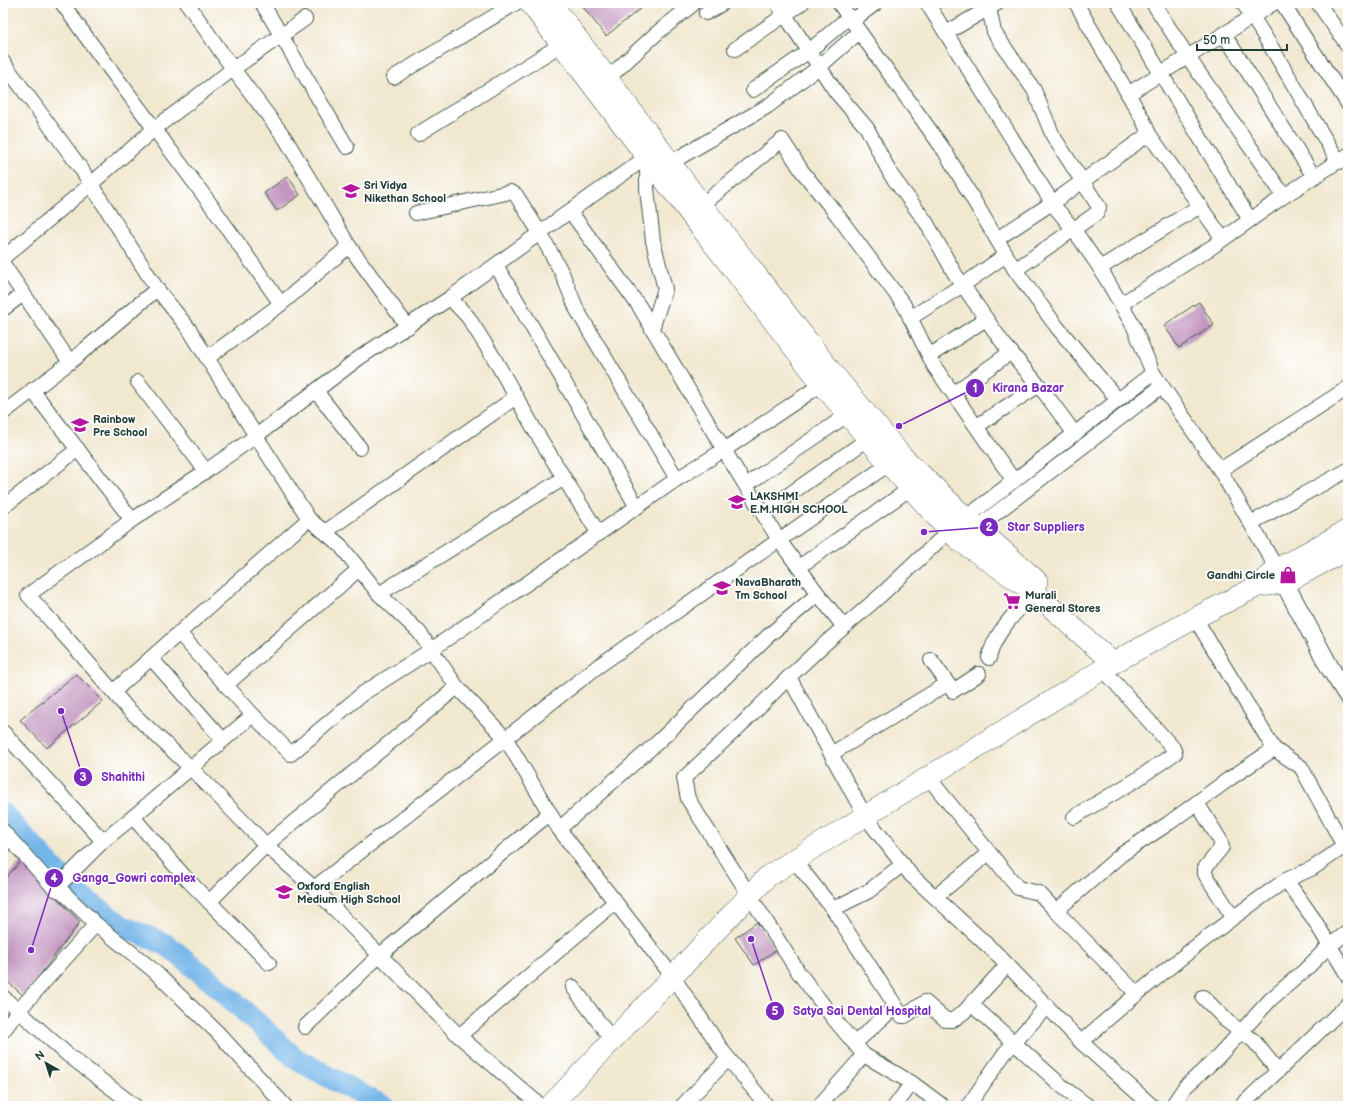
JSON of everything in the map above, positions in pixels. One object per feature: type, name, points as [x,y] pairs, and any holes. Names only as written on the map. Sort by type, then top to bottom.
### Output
[{"type":"highway","points":[[534,4],[608,78],[659,156],[822,384],[889,464],[954,536],[1034,592],[1113,663]]},
{"type":"highway","points":[[534,4],[562,44],[702,205],[831,371],[901,455],[972,522],[1113,663]]},
{"type":"highway","points":[[1281,576],[1348,530]]},
{"type":"highway","points":[[550,1106],[768,876],[1113,663],[1194,618],[1258,586],[1348,550]]},
{"type":"main road","points":[[1281,576],[1330,668],[1348,695]]},
{"type":"street","points":[[62,3],[211,204],[281,304]]},
{"type":"street","points":[[187,3],[233,69],[285,138],[349,246],[408,327]]},
{"type":"street","points":[[262,3],[347,147]]},
{"type":"street","points":[[608,78],[657,33],[692,5],[692,3]]},
{"type":"street","points":[[706,13],[723,3]]},
{"type":"street","points":[[735,49],[780,9],[802,3]]},
{"type":"street","points":[[839,3],[944,150],[1015,270],[1057,326],[1118,400]]},
{"type":"street","points":[[753,90],[809,51],[853,23],[876,3]]},
{"type":"street","points":[[927,3],[1052,203],[1074,230],[1100,268],[1134,327],[1153,373],[1220,470],[1281,576]]},
{"type":"street","points":[[1076,3],[1143,120],[1149,134],[1223,239]]},
{"type":"street","points":[[1118,3],[1250,220]]},
{"type":"street","points":[[1153,3],[1188,57],[1284,196]]},
{"type":"street","points":[[1121,304],[1223,239],[1284,196],[1343,158],[1243,3]]},
{"type":"street","points":[[1128,94],[1274,3]]},
{"type":"street","points":[[1282,3],[1348,104]]},
{"type":"street","points":[[1318,3],[1348,46]]},
{"type":"street","points":[[394,77],[534,4]]},
{"type":"street","points":[[946,32],[994,5],[994,32],[1034,90],[1053,136],[1098,204],[1099,210],[1074,230],[1015,270]]},
{"type":"street","points":[[780,9],[836,92],[867,128],[891,175],[926,222],[963,285],[986,319],[1010,352],[1039,385],[1075,434]]},
{"type":"street","points":[[3,258],[154,129],[233,69],[305,19]]},
{"type":"street","points":[[541,1106],[459,1036],[314,888],[266,845],[190,767],[127,708],[28,594],[132,520],[256,436],[360,358],[450,298],[570,211],[659,156],[754,115],[819,68],[853,23]]},
{"type":"street","points":[[1224,34],[1314,177]]},
{"type":"street","points":[[418,134],[562,44]]},
{"type":"street","points":[[3,62],[82,170],[157,289],[189,329],[310,519],[340,545],[379,594],[419,632],[457,687],[506,739],[559,829],[673,976],[728,1058],[767,1106]]},
{"type":"street","points":[[997,240],[1149,134]]},
{"type":"street","points":[[702,205],[782,140],[802,171],[904,304],[934,366],[1014,481]]},
{"type":"street","points":[[652,329],[665,289],[653,241],[648,189],[659,156]]},
{"type":"street","points":[[416,213],[510,192],[516,195],[562,272],[577,310],[677,479]]},
{"type":"street","points":[[1100,268],[1200,206]]},
{"type":"street","points":[[570,211],[639,306],[724,450],[780,540],[818,594],[844,627]]},
{"type":"street","points":[[207,358],[281,304],[349,246]]},
{"type":"street","points":[[910,318],[963,285],[1006,255]]},
{"type":"street","points":[[3,264],[70,362]]},
{"type":"street","points":[[496,265],[637,507]]},
{"type":"street","points":[[3,413],[70,362],[157,289]]},
{"type":"street","points":[[3,309],[23,294]]},
{"type":"street","points":[[450,298],[468,317],[494,358],[536,432],[599,534]]},
{"type":"street","points":[[929,356],[986,319]]},
{"type":"street","points":[[954,393],[1010,352]]},
{"type":"street","points":[[972,522],[1014,481],[1153,373]]},
{"type":"street","points":[[138,382],[206,471]]},
{"type":"street","points":[[179,633],[252,715],[291,754],[362,694],[432,650],[677,479],[724,450],[822,384]]},
{"type":"street","points":[[977,426],[1039,385]]},
{"type":"street","points":[[943,1106],[912,1083],[864,1055],[826,1009],[799,973],[688,799],[684,778],[744,723],[789,677],[882,595],[972,522],[1162,386]]},
{"type":"street","points":[[1220,470],[1348,388]]},
{"type":"street","points":[[32,390],[132,520]]},
{"type":"street","points":[[316,391],[360,448]]},
{"type":"street","points":[[325,532],[516,397]]},
{"type":"street","points":[[746,485],[847,415]]},
{"type":"street","points":[[763,513],[868,439]]},
{"type":"street","points":[[3,507],[78,449]]},
{"type":"street","points":[[314,888],[597,667],[889,464]]},
{"type":"street","points":[[1251,523],[1348,470]]},
{"type":"street","points":[[379,594],[564,478]]},
{"type":"street","points":[[799,567],[911,488]]},
{"type":"street","points":[[113,692],[310,519]]},
{"type":"street","points":[[226,685],[359,569]]},
{"type":"street","points":[[989,658],[995,639],[1000,630],[1034,592]]},
{"type":"street","points":[[559,829],[659,740],[768,636],[818,594]]},
{"type":"street","points":[[1081,1042],[1137,994],[1233,917],[1286,880],[1313,868],[1339,850],[1346,847],[1301,766],[1274,749],[1194,618]]},
{"type":"street","points":[[151,658],[223,740]]},
{"type":"street","points":[[931,660],[947,684],[954,691],[979,674]]},
{"type":"street","points":[[1074,817],[1136,780],[1175,753],[1113,663]]},
{"type":"street","points":[[789,677],[865,816],[911,874],[1008,965],[1081,1042],[1152,1106]]},
{"type":"street","points":[[831,754],[947,684]]},
{"type":"street","points":[[209,902],[266,845],[457,687]]},
{"type":"street","points":[[55,889],[103,841],[252,715]]},
{"type":"street","points":[[3,732],[103,841]]},
{"type":"street","points":[[1056,911],[1122,854],[1169,823],[1229,779],[1274,749]]},
{"type":"street","points":[[928,777],[1018,888],[1039,893],[1137,994]]},
{"type":"street","points":[[1197,803],[1220,840],[1222,847],[1205,868],[1205,874],[1233,917]]},
{"type":"street","points":[[305,1027],[380,955],[550,813]]},
{"type":"street","points":[[133,817],[184,876],[269,963]]},
{"type":"street","points":[[3,831],[55,889],[63,892],[96,924],[158,976],[218,1033],[286,1106]]},
{"type":"street","points":[[935,897],[989,853]]},
{"type":"street","points":[[794,860],[833,909],[895,1007],[904,1017],[923,1002],[926,1002],[949,1021],[959,1016],[1008,965]]},
{"type":"street","points":[[833,909],[869,891],[903,864]]},
{"type":"street","points":[[1286,880],[1313,918],[1348,976]]},
{"type":"street","points":[[459,1036],[615,902]]},
{"type":"street","points":[[3,1031],[18,1011],[96,924]]},
{"type":"street","points":[[1172,1106],[1186,1087],[1217,1058],[1271,999],[1329,946],[1348,932]]},
{"type":"street","points":[[574,987],[612,1040]]},
{"type":"street","points":[[3,997],[68,1055],[135,1106]]},
{"type":"street","points":[[1203,997],[1228,1022],[1254,1041],[1278,1071]]},
{"type":"street","points":[[971,1004],[1064,1087],[1088,1106]]},
{"type":"street","points":[[1241,1106],[1348,1004]]},
{"type":"street","points":[[968,1106],[1004,1054],[1046,1006]]},
{"type":"street","points":[[855,1044],[895,1007]]},
{"type":"street","points":[[819,1106],[864,1055]]},
{"type":"street","points":[[682,1106],[728,1058]]},
{"type":"street","points":[[895,1106],[912,1083]]},
{"type":"building","points":[[580,3],[645,3],[646,4],[606,36]]},
{"type":"building","points":[[288,176],[300,195],[277,211],[264,193]]},
{"type":"building","points":[[1199,302],[1214,325],[1179,348],[1164,325]]},
{"type":"building","points":[[76,674],[103,701],[47,748],[20,720]]},
{"type":"building","points":[[21,861],[80,922],[24,996],[3,978],[3,881]]},
{"type":"building","points":[[757,922],[776,950],[754,965],[735,938]]},
{"type":"waterway","points":[[3,814],[75,892],[122,926],[167,945],[217,986],[296,1059],[384,1106]]},
{"type":"place","name":"Sri Vidya Nikethan School","points":[[351,191]]},
{"type":"place","name":"Rainbow Pre School","points":[[80,425]]},
{"type":"place","name":"Kirana Bazar","points":[[899,426]]},
{"type":"place","name":"LAKSHMI E.M.HIGH SCHOOL","points":[[737,502]]},
{"type":"place","name":"Star Suppliers","points":[[924,532]]},
{"type":"place","name":"Gandhi Circle","points":[[1288,575]]},
{"type":"place","name":"NavaBharath Tm School","points":[[722,588]]},
{"type":"place","name":"Murali General Stores","points":[[1012,601]]},
{"type":"place","name":"Shahithi","points":[[61,711]]},
{"type":"place","name":"Oxford English Medium High School","points":[[284,892]]},
{"type":"place","name":"Satya Sai Dental Hospital","points":[[751,939]]},
{"type":"place","name":"Ganga_Gowri complex","points":[[31,950]]}]
